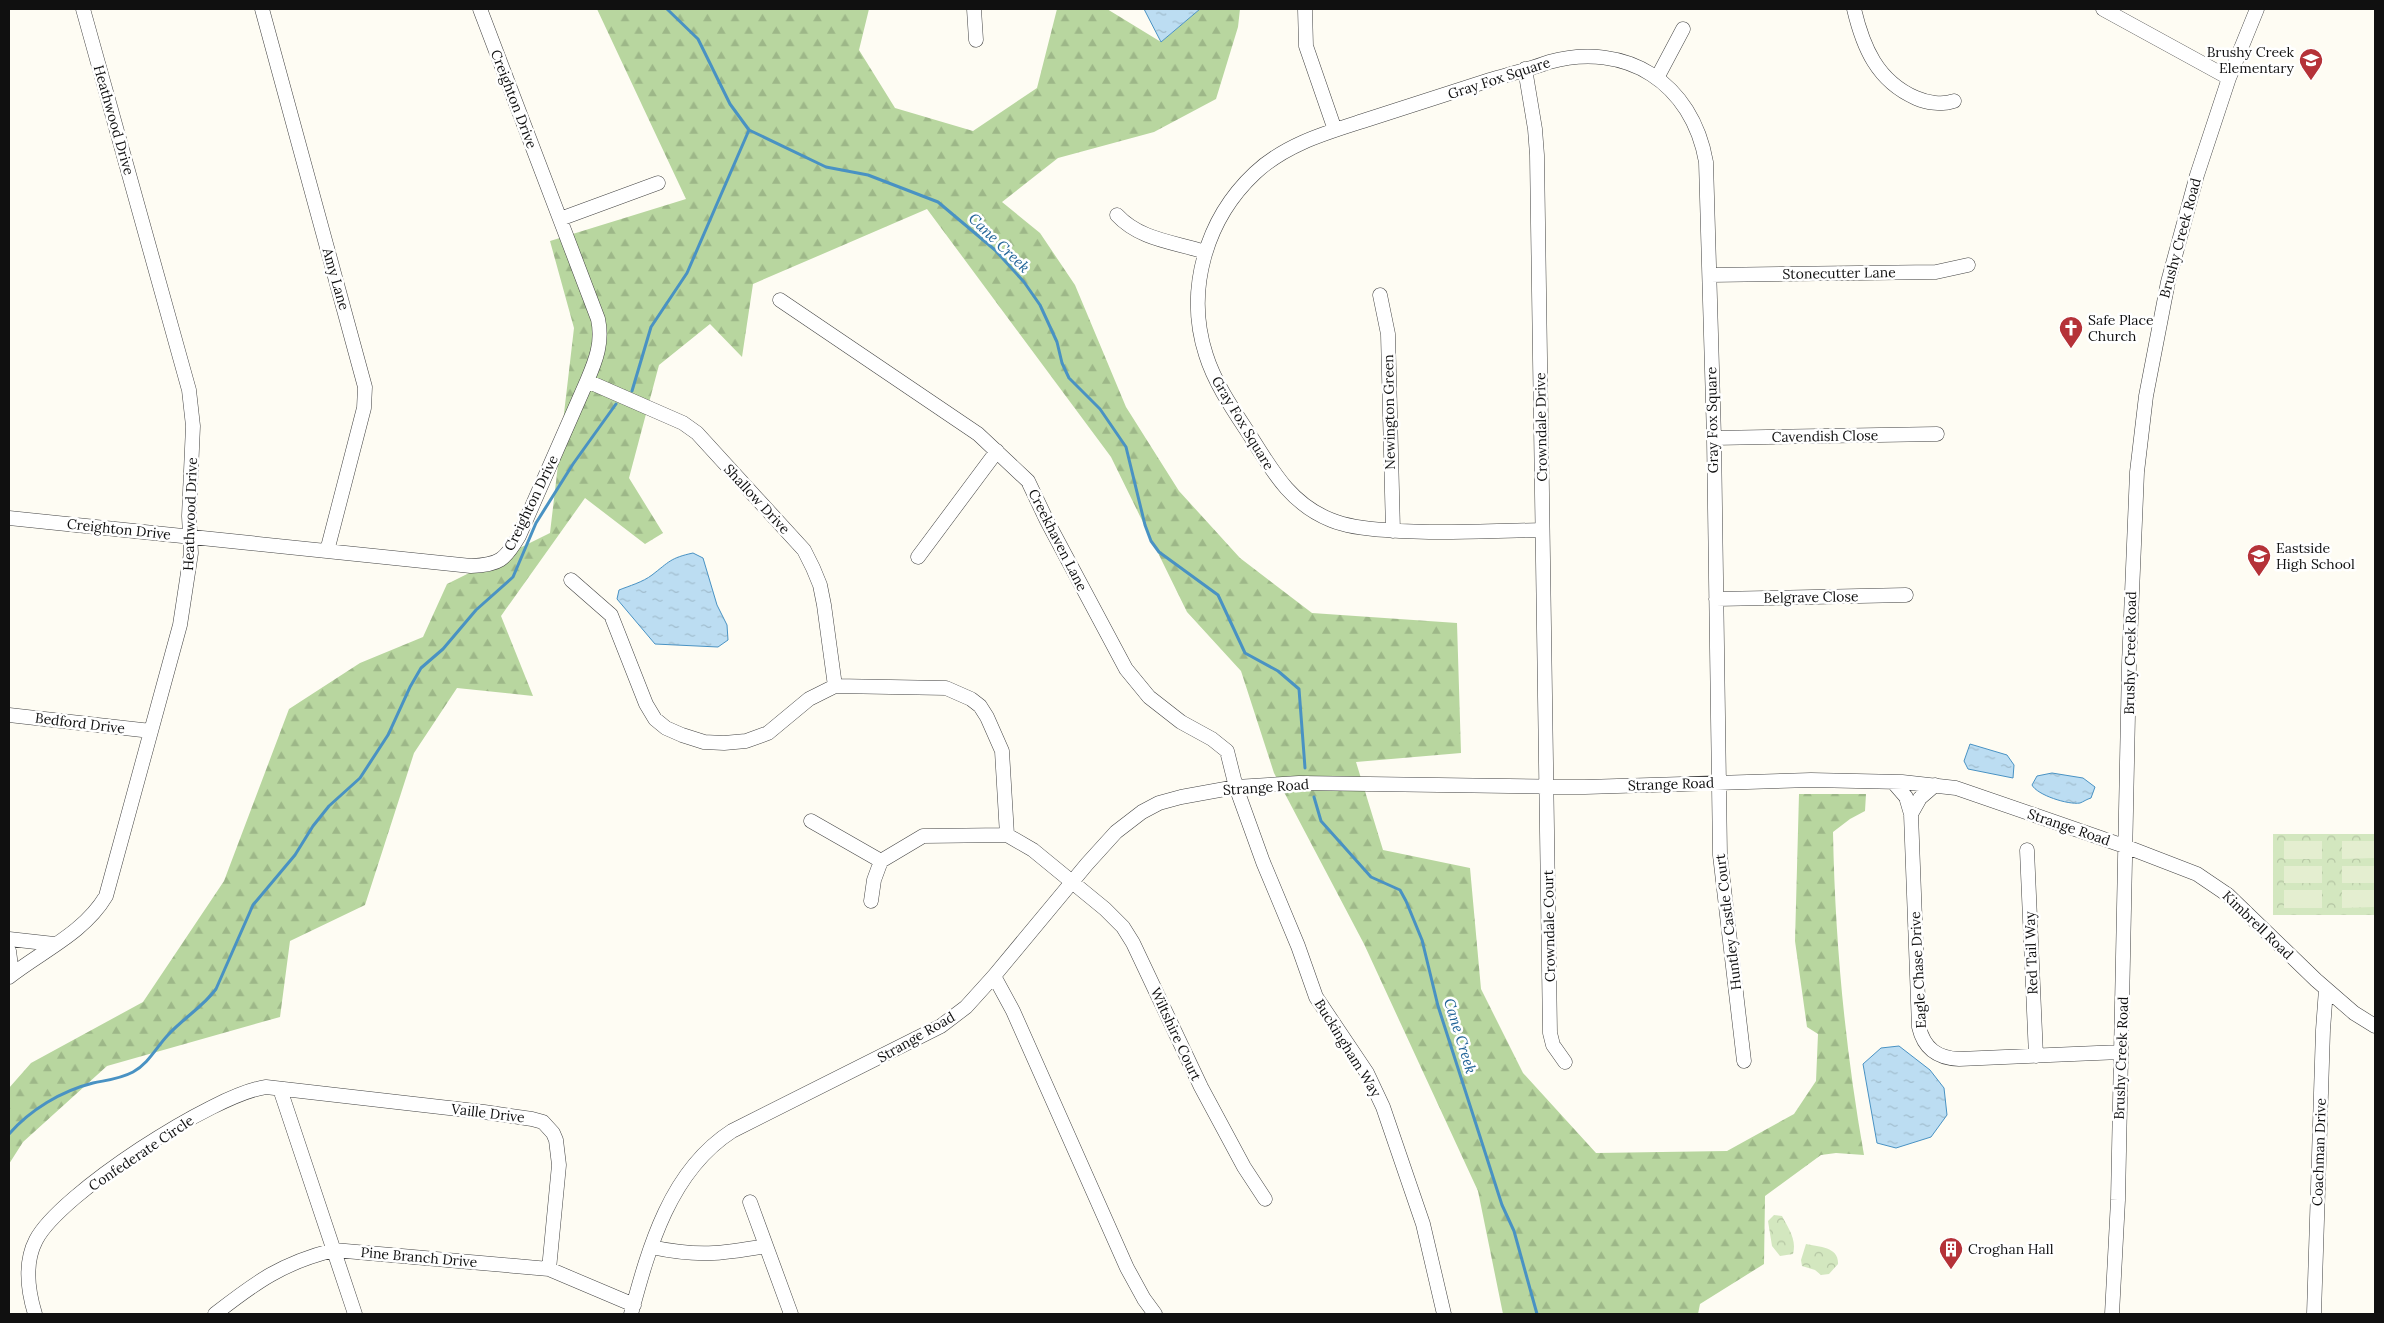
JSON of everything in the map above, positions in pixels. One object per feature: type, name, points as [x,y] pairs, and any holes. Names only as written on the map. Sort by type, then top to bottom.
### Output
[{"type":"street","name":"Heathwood Drive","points":[[11,975],[88,921],[106,896],[180,625],[191,553],[193,426],[189,390],[84,9]]},
{"type":"street","name":"Amy Lane","points":[[262,9],[366,387],[364,408],[327,551]]},
{"type":"street","name":"Creighton Drive","points":[[9,518],[471,566],[492,564],[502,560],[519,536],[588,381],[599,349],[600,328],[480,9]]},
{"type":"street","points":[[974,9],[976,40]]},
{"type":"street","points":[[1305,9],[1306,46],[1335,130]]},
{"type":"street","points":[[1854,9],[1864,44],[1871,58],[1889,81],[1904,93],[1920,100],[1943,103],[1954,101]]},
{"type":"street","points":[[2103,9],[2229,78]]},
{"type":"street","name":"Brushy Creek Road","points":[[2112,1314],[2118,1200],[2134,513],[2146,396],[2168,282],[2196,175],[2229,78],[2257,9]]},
{"type":"street","points":[[1657,78],[1683,29]]},
{"type":"street","name":"Gray Fox Square","points":[[1542,530],[1393,531],[1350,526],[1316,514],[1290,495],[1268,466],[1223,393],[1206,354],[1200,328],[1199,282],[1205,252],[1226,207],[1255,173],[1295,146],[1335,130],[1525,69],[1557,60],[1597,56],[1630,62],[1657,78],[1682,102],[1696,123],[1703,142],[1708,194],[1714,438],[1718,782]]},
{"type":"street","name":"Crowndale Drive","points":[[1525,69],[1535,129],[1537,155],[1547,786]]},
{"type":"street","points":[[560,219],[658,183]]},
{"type":"street","points":[[1117,215],[1144,234],[1205,252]]},
{"type":"street","name":"Stonecutter Lane","points":[[1710,275],[1936,272],[1968,266]]},
{"type":"street","name":"Newington Green","points":[[1380,295],[1388,334],[1393,531]]},
{"type":"street","name":"Creekhaven Lane","points":[[780,300],[978,434],[1028,481],[1047,521],[1126,669],[1149,697],[1181,722],[1212,739],[1227,750],[1236,787]]},
{"type":"street","name":"Shallow Drive","points":[[588,381],[683,423],[697,433],[804,550],[820,585],[835,686]]},
{"type":"street","name":"Cavendish Close","points":[[1714,438],[1937,434]]},
{"type":"street","points":[[918,557],[997,451]]},
{"type":"street","points":[[571,580],[611,615],[646,704],[656,719],[666,728],[704,742],[746,741],[768,733],[809,699],[835,686],[946,688],[962,694],[980,706],[1002,751],[1006,834],[923,836],[881,860],[874,880],[871,901]]},
{"type":"street","name":"Belgrave Close","points":[[1716,599],[1906,595]]},
{"type":"street","name":"Bedford Drive","points":[[9,715],[151,731]]},
{"type":"street","name":"Strange Road","points":[[632,1310],[662,1218],[677,1189],[692,1168],[719,1140],[941,1026],[966,1007],[994,976],[1116,832],[1142,812],[1181,797],[1236,787],[1299,783],[1620,786],[1811,780],[1893,782],[1935,785],[1980,795],[2127,847]]},
{"type":"street","name":"Huntley Castle Court","points":[[1718,782],[1720,855],[1744,1061]]},
{"type":"street","name":"Eagle Chase Drive","points":[[1893,782],[1906,797],[1911,814],[1918,1014],[1922,1038],[1930,1050],[1945,1058],[2121,1052]]},
{"type":"street","points":[[1911,814],[1920,798],[1935,785]]},
{"type":"street","name":"Crowndale Court","points":[[1547,786],[1550,1033],[1553,1045],[1565,1062]]},
{"type":"street","name":"Buckingham Way","points":[[1236,787],[1262,862],[1298,946],[1316,997],[1367,1073],[1384,1106],[1423,1224],[1444,1314]]},
{"type":"street","points":[[810,822],[881,860]]},
{"type":"street","name":"Wiltshire Court","points":[[1006,834],[1033,850],[1112,916],[1133,943],[1201,1087],[1244,1167],[1265,1199]]},
{"type":"street","name":"Kimbrell Road","points":[[2127,847],[2209,880],[2228,895],[2326,989],[2354,1013],[2375,1026]]},
{"type":"street","name":"Red Tail Way","points":[[2027,850],[2036,1056]]},
{"type":"street","points":[[9,938],[54,944]]},
{"type":"street","points":[[9,951],[11,975]]},
{"type":"street","points":[[994,976],[1013,1011],[1126,1268],[1155,1314]]},
{"type":"street","name":"Coachman Drive","points":[[2314,1314],[2326,989]]},
{"type":"street","name":"Confederate Circle","points":[[35,1314],[29,1288],[30,1255],[42,1230],[56,1214],[110,1171],[191,1118],[247,1091],[266,1088],[280,1089]]},
{"type":"street","points":[[280,1089],[355,1314]]},
{"type":"street","name":"Vaille Drive","points":[[280,1089],[474,1111],[543,1122],[553,1134],[559,1165],[549,1269]]},
{"type":"street","points":[[750,1202],[791,1314]]},
{"type":"street","points":[[651,1247],[679,1253],[708,1255],[766,1246]]},
{"type":"street","name":"Pine Branch Drive","points":[[216,1314],[272,1272],[307,1257],[334,1250],[549,1269],[632,1310]]},
{"type":"green space","points":[[597,9],[869,9],[859,50],[895,108],[973,131],[1037,88],[1057,9],[1107,9],[1161,42],[1200,9],[1240,9],[1238,27],[1216,99],[1154,132],[1058,158],[1002,202],[1040,233],[1075,285],[1126,407],[1179,491],[1240,558],[1312,613],[1457,623],[1461,753],[1356,762],[1383,850],[1470,868],[1481,989],[1523,1073],[1596,1153],[1727,1151],[1794,1114],[1816,1081],[1818,1034],[1807,1027],[1795,941],[1799,794],[1866,794],[1865,811],[1850,819],[1833,832],[1842,994],[1851,1075],[1864,1155],[1836,1153],[1821,1155],[1765,1196],[1764,1264],[1700,1304],[1698,1314],[1503,1314],[1478,1191],[1364,944],[1274,773],[1241,671],[1187,612],[1111,457],[927,209],[753,284],[742,357],[710,324],[659,365],[629,478],[663,533],[645,544],[585,498],[501,616],[533,696],[457,688],[414,753],[365,905],[290,941],[280,1017],[107,1066],[23,1142],[9,1164],[9,1088],[31,1063],[143,1002],[224,881],[289,709],[360,663],[423,637],[447,584],[550,533],[574,328],[550,241],[686,199]]},
{"type":"green space","points":[[2273,834],[2375,834],[2375,915],[2273,915]]},
{"type":"green space","points":[[2284,841],[2322,841],[2322,859],[2284,859]]},
{"type":"green space","points":[[2342,841],[2375,841],[2375,858],[2342,859]]},
{"type":"green space","points":[[2284,866],[2322,866],[2322,883],[2284,883]]},
{"type":"green space","points":[[2342,866],[2375,866],[2375,883],[2342,883]]},
{"type":"green space","points":[[2284,890],[2322,890],[2322,908],[2284,908]]},
{"type":"green space","points":[[2342,890],[2375,890],[2375,907],[2342,908]]},
{"type":"green space","points":[[1774,1215],[1782,1216],[1789,1229],[1794,1243],[1793,1254],[1780,1256],[1772,1246],[1768,1221]]},
{"type":"green space","points":[[1806,1244],[1823,1247],[1835,1254],[1838,1264],[1829,1274],[1821,1275],[1815,1270],[1802,1266],[1801,1260]]},
{"type":"water","points":[[1144,9],[1200,9],[1161,42]]},
{"type":"water","points":[[693,553],[703,558],[717,605],[727,625],[728,640],[718,647],[655,644],[617,599],[619,590],[644,580],[674,559]]},
{"type":"water","points":[[1970,744],[2007,755],[2014,765],[2013,778],[1968,769],[1964,761]]},
{"type":"water","points":[[2052,773],[2083,778],[2095,787],[2091,798],[2080,803],[2068,802],[2046,796],[2035,789],[2032,785],[2037,776]]},
{"type":"water","points":[[1899,1046],[1930,1070],[1944,1088],[1947,1115],[1931,1137],[1896,1148],[1877,1143],[1863,1064],[1881,1048]]},
{"type":"waterway","name":"Cane Creek","points":[[667,9],[698,39],[730,104],[749,130],[826,167],[868,175],[938,202],[995,250],[1024,282],[1040,305],[1057,342],[1062,363],[1069,378],[1100,409],[1126,447],[1145,525],[1151,541],[1159,552],[1218,595],[1245,653],[1278,671],[1299,689],[1305,768]]},
{"type":"waterway","points":[[632,391],[651,327],[687,273],[749,130]]},
{"type":"waterway","points":[[9,1134],[36,1109],[58,1096],[93,1083],[123,1076],[138,1069],[173,1030],[216,989],[253,905],[295,855],[313,826],[329,806],[360,778],[388,735],[421,668],[443,649],[476,610],[513,577],[536,523],[573,464],[616,404]]},
{"type":"waterway","name":"Cane Creek","points":[[1314,797],[1321,821],[1371,877],[1400,890],[1406,901],[1422,940],[1438,1006],[1502,1205],[1514,1231],[1537,1314]]},
{"type":"place","name":"Brushy Creek Elementary","points":[[2311,81]]},
{"type":"place","name":"Safe Place Church","points":[[2071,349]]},
{"type":"place","name":"Eastside High School","points":[[2259,577]]},
{"type":"place","name":"Croghan Hall","points":[[1951,1270]]}]
